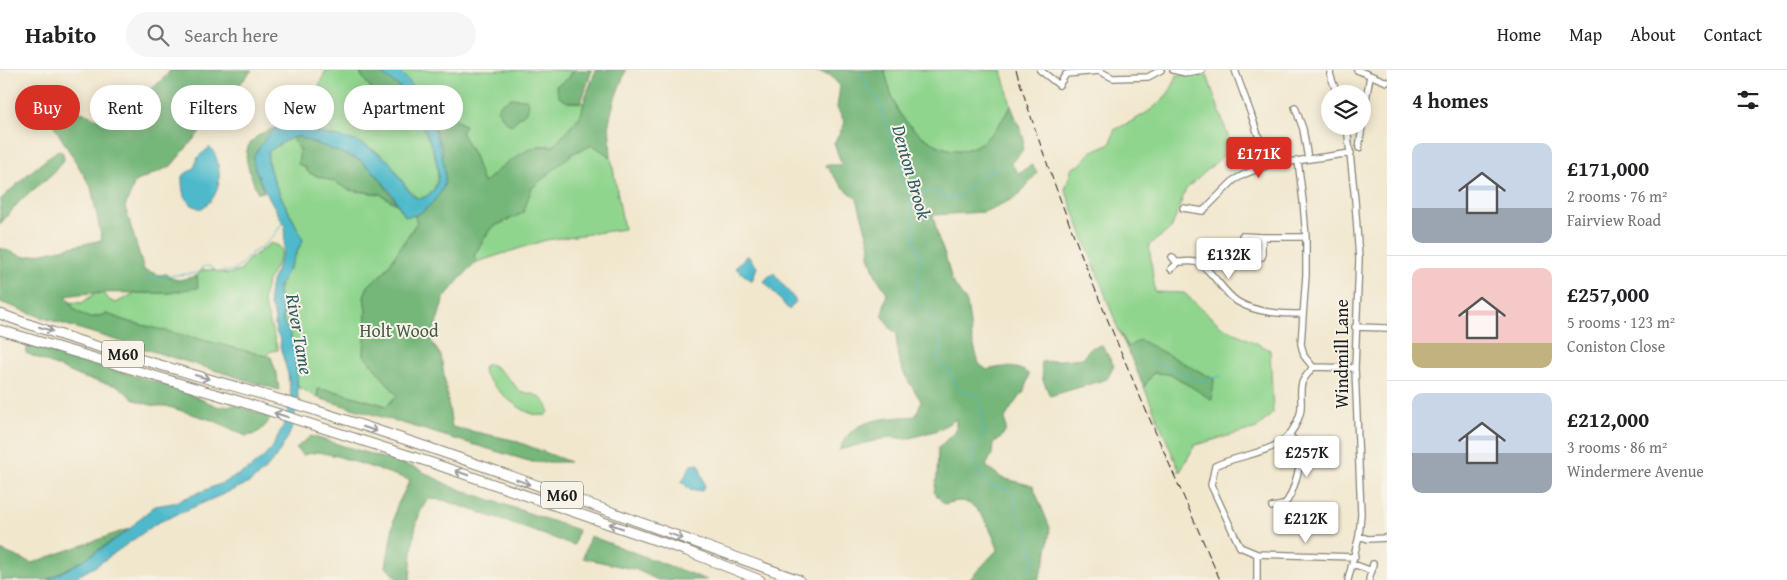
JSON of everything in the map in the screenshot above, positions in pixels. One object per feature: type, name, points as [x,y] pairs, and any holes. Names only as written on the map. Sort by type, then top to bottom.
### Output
[{"type":"highway","name":"M60","points":[[0,314],[131,356],[323,413],[438,451],[799,580]]},
{"type":"highway","name":"M60","points":[[0,330],[242,402],[432,463],[687,551],[760,580]]},
{"type":"street","points":[[1040,70],[1058,85],[1066,74],[1099,71],[1113,78],[1148,77],[1161,70]]},
{"type":"street","points":[[1173,70],[1186,73],[1202,70]]},
{"type":"street","points":[[1235,70],[1252,114],[1268,165]]},
{"type":"street","points":[[1331,70],[1330,74],[1334,85]]},
{"type":"street","points":[[1357,70],[1387,82]]},
{"type":"street","points":[[1295,107],[1303,129],[1308,159]]},
{"type":"street","name":"Windmill Lane","points":[[1348,135],[1359,259],[1355,327],[1355,368],[1361,483],[1360,536],[1348,580]]},
{"type":"street","points":[[1359,148],[1361,135]]},
{"type":"street","points":[[1186,211],[1203,211],[1234,180],[1268,165],[1351,152]]},
{"type":"street","points":[[1298,161],[1306,237],[1302,352],[1313,367],[1355,368]]},
{"type":"street","points":[[1242,236],[1262,238],[1306,237]]},
{"type":"street","points":[[1262,238],[1262,258]]},
{"type":"street","points":[[1172,257],[1177,263]]},
{"type":"street","points":[[1171,269],[1177,263],[1200,264],[1230,296],[1252,308],[1286,314],[1303,314]]},
{"type":"street","points":[[1355,327],[1387,328]]},
{"type":"street","points":[[1313,367],[1302,383],[1300,413],[1289,435],[1261,453],[1225,461],[1215,466],[1212,472],[1211,485],[1240,547],[1257,554],[1355,557]]},
{"type":"street","points":[[1272,507],[1284,504],[1290,496],[1300,463],[1300,453],[1289,435]]},
{"type":"street","points":[[1360,536],[1368,539],[1387,538]]},
{"type":"street","points":[[1257,554],[1257,580]]},
{"type":"street","points":[[1353,564],[1372,571]]},
{"type":"street","points":[[1369,580],[1373,564]]},
{"type":"green space","points":[[170,70],[252,70],[239,85],[171,85],[171,130],[201,130],[171,166],[135,182],[125,207],[144,270],[160,275],[166,274],[179,280],[197,276],[198,288],[171,293],[103,293],[66,296],[75,310],[89,318],[107,314],[126,321],[271,357],[277,375],[279,390],[44,318],[0,302],[0,248],[25,257],[102,240],[91,187],[56,130],[80,130],[80,112],[90,116],[90,130],[161,130],[161,85],[156,85]]},
{"type":"green space","points":[[326,70],[361,70],[361,75],[368,85],[344,85],[344,130],[424,130],[435,157],[438,171],[436,183],[431,193],[419,199],[406,187],[389,163],[374,150],[356,142],[317,133],[317,130],[334,130],[334,85],[319,85]]},
{"type":"green space","points":[[361,70],[373,70],[390,79],[396,85],[368,85],[361,75]]},
{"type":"green space","points":[[400,70],[573,70],[569,78],[568,102],[584,103],[581,115],[554,146],[539,146],[483,184],[474,156],[461,132],[465,125],[463,124],[463,85],[411,85],[400,73]]},
{"type":"green space","points":[[573,70],[592,70],[581,102],[568,102],[559,97],[556,86],[569,78]]},
{"type":"green space","name":"Holt Wood","points":[[596,70],[626,70],[615,98],[609,122],[611,157],[593,145],[573,153],[532,188],[523,213],[491,228],[474,255],[477,262],[444,298],[431,341],[441,356],[452,427],[513,440],[570,462],[532,462],[318,398],[318,389],[334,391],[387,406],[397,395],[364,355],[366,312],[364,296],[368,286],[386,270],[417,222],[414,215],[426,209],[434,201],[444,185],[442,148],[435,130],[462,130],[461,132],[474,156],[483,183],[505,164],[526,151],[539,146],[554,146],[581,115],[585,98]]},
{"type":"green space","points":[[812,70],[884,70],[894,103],[904,119],[922,136],[937,145],[950,149],[963,150],[974,147],[984,141],[1011,106],[1024,139],[1022,151],[1011,163],[1018,173],[1032,165],[1037,173],[1017,197],[984,212],[933,215],[952,281],[967,303],[972,339],[979,364],[987,370],[1009,367],[1029,374],[1024,392],[1005,418],[1006,430],[1000,439],[993,443],[992,454],[986,466],[1002,478],[1033,486],[1050,528],[1046,558],[1038,580],[969,580],[998,549],[984,519],[974,507],[960,501],[944,504],[934,492],[937,476],[938,448],[956,430],[956,419],[938,430],[907,439],[889,437],[839,450],[849,434],[864,424],[881,419],[916,416],[921,401],[906,377],[899,361],[897,333],[891,329],[882,315],[887,293],[876,276],[869,256],[870,245],[857,199],[841,185],[825,165],[842,165],[834,143],[845,123],[837,108],[840,86],[830,75]]},
{"type":"green space","points":[[884,70],[1002,70],[1011,106],[984,141],[974,147],[963,150],[950,149],[937,145],[922,136],[904,119],[894,103]]},
{"type":"green space","points":[[1177,75],[1207,75],[1232,148],[1186,189],[1171,229],[1149,245],[1155,292],[1184,293],[1221,326],[1270,350],[1273,413],[1257,428],[1195,445],[1180,472],[1144,387],[1153,373],[1171,374],[1211,399],[1214,379],[1128,347],[1119,331],[1065,189],[1072,168],[1080,165],[1092,151],[1111,143],[1114,130],[1143,115],[1160,102],[1173,85]]},
{"type":"green space","points":[[511,98],[526,99],[529,104],[527,111],[511,125],[505,121],[497,109]]},
{"type":"green space","points":[[275,130],[268,135],[255,168],[264,192],[258,193],[249,169],[247,151],[256,137],[266,131]]},
{"type":"green space","points":[[291,137],[300,150],[304,167],[309,173],[335,182],[349,190],[380,194],[398,205],[405,216],[414,215],[417,222],[386,270],[368,286],[364,296],[366,312],[364,355],[397,395],[387,406],[334,391],[318,389],[318,398],[298,387],[291,336],[284,326],[282,303],[278,296],[280,283],[303,240],[275,183],[268,161],[268,152]]},
{"type":"green space","points":[[291,137],[299,137],[360,160],[377,175],[398,205],[380,194],[349,190],[335,182],[309,173],[305,167],[298,164],[300,150]]},
{"type":"green space","points":[[593,145],[611,157],[624,229],[546,240],[477,262],[474,256],[491,228],[523,213],[531,188],[573,153]]},
{"type":"green space","points":[[58,150],[63,153],[64,160],[52,174],[20,201],[0,224],[0,200]]},
{"type":"green space","points":[[271,243],[279,246],[282,251],[267,282],[263,300],[278,350],[271,351],[266,356],[126,321],[107,314],[89,318],[75,310],[69,302],[82,303],[94,294],[105,294],[109,300],[116,303],[135,293],[171,293],[188,288],[197,288],[197,276],[202,270],[212,270],[227,274],[241,271],[247,261]]},
{"type":"green space","points":[[1119,331],[1128,347],[1140,340],[1214,379],[1212,400],[1171,374],[1153,373],[1144,387]]},
{"type":"green space","points":[[28,345],[170,386],[219,407],[234,405],[271,417],[260,431],[246,436],[215,421],[166,406],[155,406],[140,402],[118,386],[84,378],[26,353]]},
{"type":"green space","points":[[1102,345],[1114,366],[1107,379],[1050,396],[1043,380],[1041,362],[1083,358],[1090,348]]},
{"type":"green space","points":[[488,364],[501,372],[521,393],[530,393],[543,400],[549,412],[546,415],[529,413],[503,395],[484,374],[484,366]]},
{"type":"green space","points":[[311,436],[416,468],[450,486],[578,530],[574,545],[443,500],[429,499],[423,506],[416,526],[412,548],[410,580],[398,580],[386,567],[396,508],[410,480],[337,456],[318,452],[302,455],[296,448]]},
{"type":"green space","points":[[131,528],[87,558],[47,580],[0,580],[0,550],[32,563]]},
{"type":"green space","points":[[590,536],[707,580],[658,580],[637,570],[583,558]]},
{"type":"water","points":[[375,70],[394,70],[404,76],[411,85],[398,85]]},
{"type":"water","points":[[275,130],[312,130],[356,141],[389,161],[412,195],[419,199],[431,193],[437,183],[438,171],[424,130],[434,130],[438,140],[445,173],[444,185],[438,196],[421,213],[408,216],[405,216],[392,194],[377,175],[360,160],[299,137],[286,140],[268,152],[268,161],[275,184],[303,240],[278,289],[278,296],[282,303],[283,322],[291,336],[296,359],[298,398],[293,425],[288,437],[276,457],[264,471],[249,483],[157,523],[96,566],[70,580],[47,580],[110,543],[131,528],[155,506],[173,503],[225,482],[249,469],[272,448],[285,422],[291,396],[288,374],[280,346],[281,340],[276,332],[269,296],[270,287],[284,250],[285,226],[261,183],[253,159],[268,135]]},
{"type":"water","points":[[210,147],[218,163],[219,183],[212,199],[201,209],[190,204],[185,197],[182,187],[182,176],[194,168],[198,157]]},
{"type":"water","points":[[747,255],[757,267],[752,281],[735,268]]},
{"type":"water","points":[[773,272],[796,301],[789,310],[764,281]]},
{"type":"water","points":[[699,464],[705,487],[701,491],[689,489],[682,482],[691,465]]},
{"type":"waterway","name":"Denton Brook","points":[[861,70],[868,87],[878,100],[911,198],[910,205],[915,224],[915,242],[920,254],[921,264],[914,296],[915,302],[935,321],[936,334],[943,345],[937,361],[947,368],[959,389],[965,393],[977,395],[979,398],[984,433],[972,453],[978,472],[987,482],[1014,493],[1015,508],[1026,528],[1034,561],[1021,580]]},
{"type":"waterway","points":[[911,198],[914,195],[934,190],[946,197],[960,196],[987,172],[1000,166]]},
{"type":"waterway","points":[[222,271],[237,268],[251,256],[251,253],[270,240],[283,220]]},
{"type":"waterway","points":[[146,278],[198,273],[202,267],[209,266],[215,270]]},
{"type":"waterway","points":[[1150,360],[1199,381],[1222,376]]},
{"type":"railway","points":[[1016,70],[1060,200],[1085,264],[1220,580]]},
{"type":"water label","name":"River Tame","points":[[300,334]]}]
